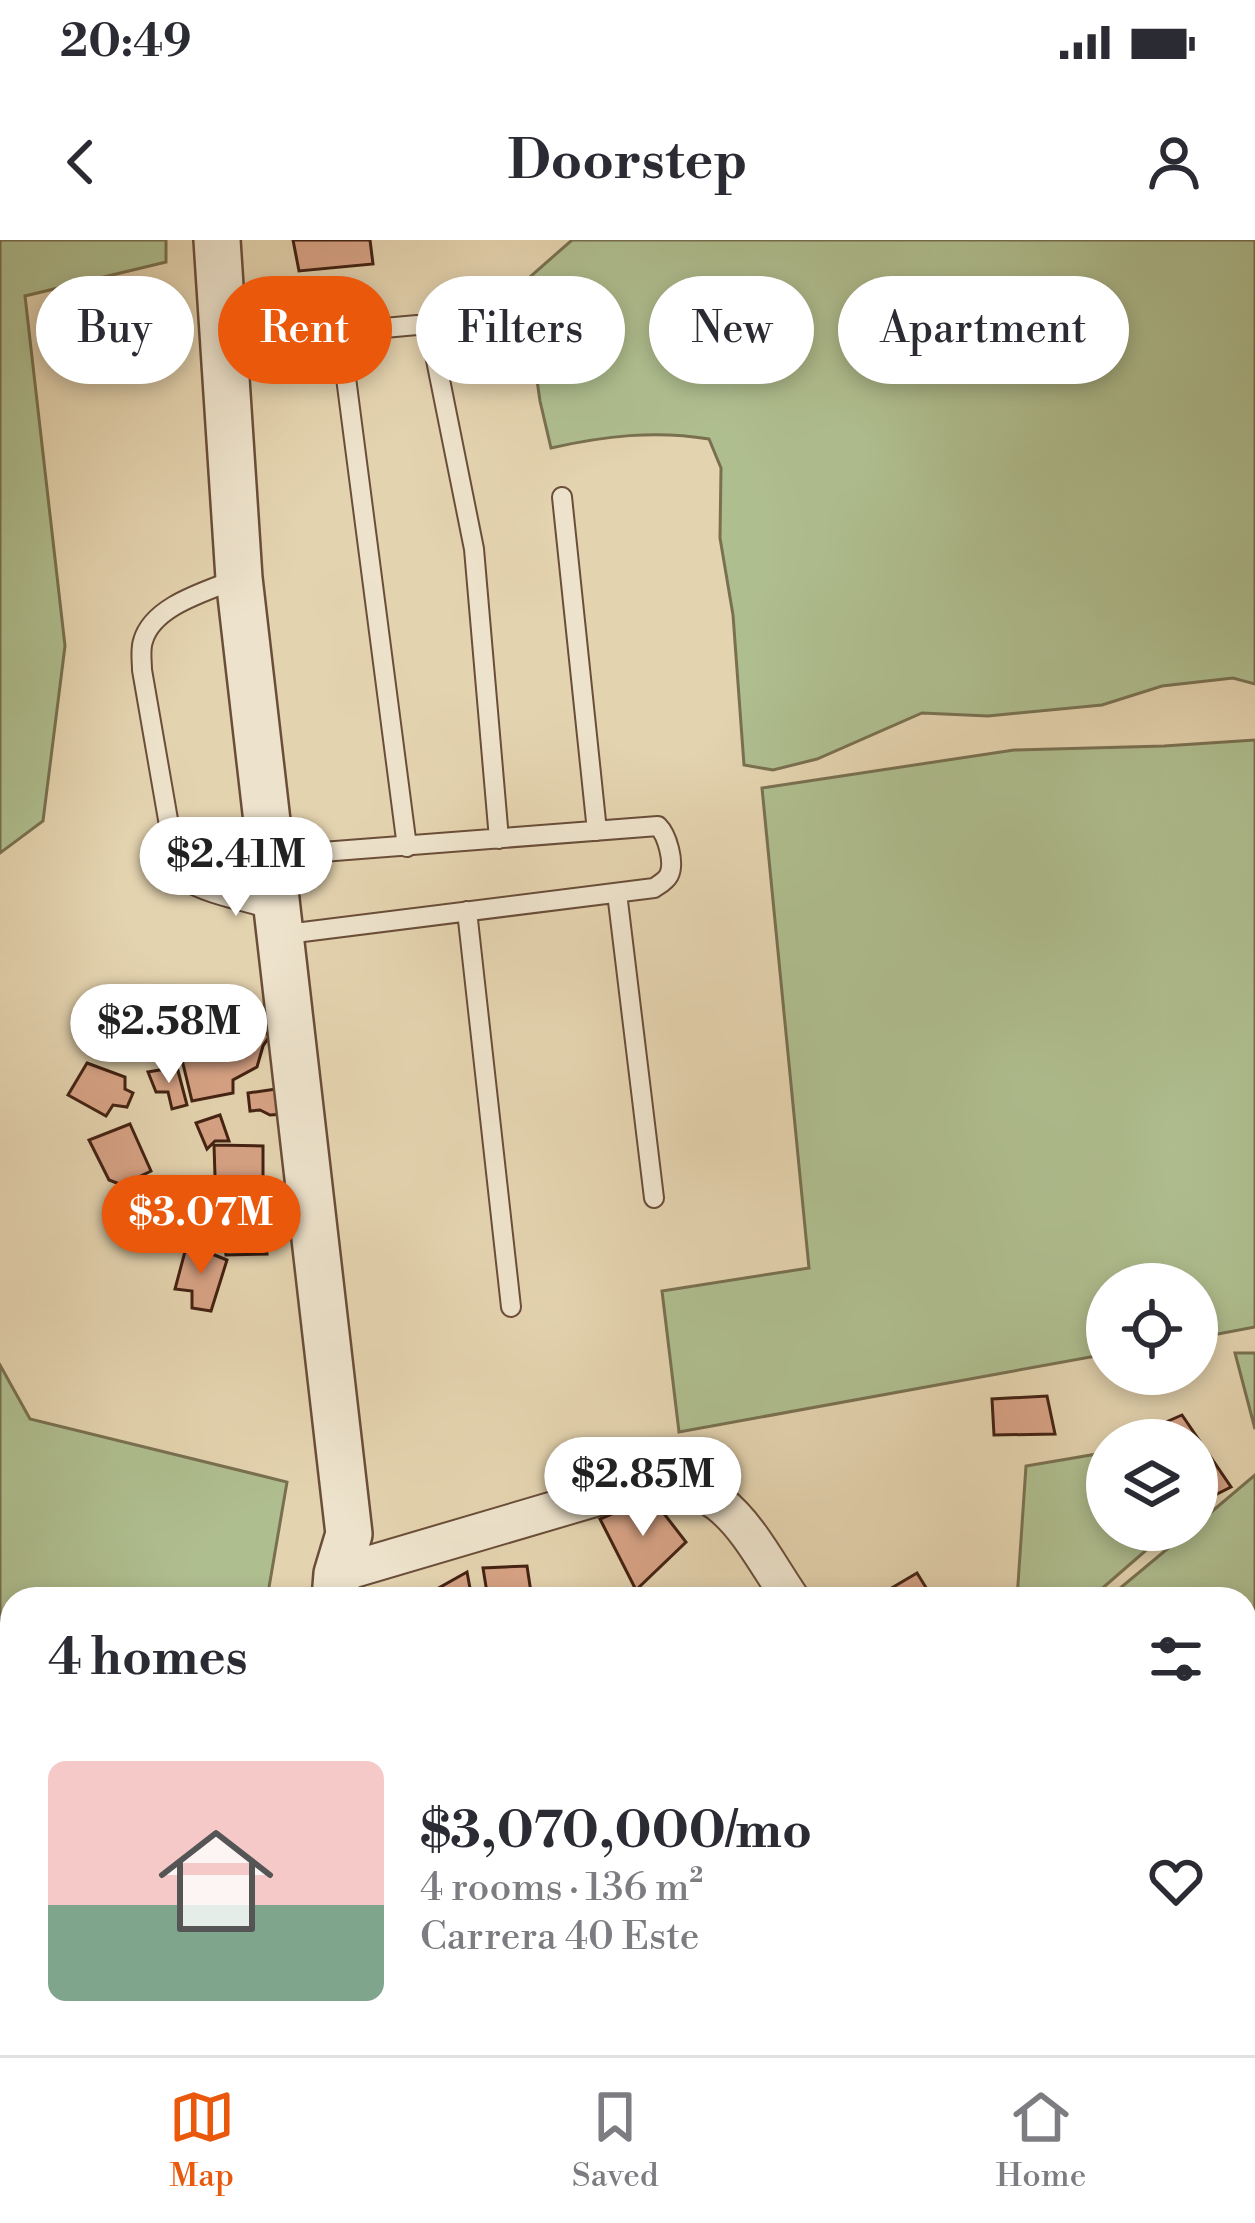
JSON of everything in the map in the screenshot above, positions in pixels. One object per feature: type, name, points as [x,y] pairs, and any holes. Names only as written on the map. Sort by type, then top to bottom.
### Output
[{"type":"street","points":[[217,240],[239,578],[349,1534],[336,1586]]},
{"type":"street","points":[[336,1586],[632,1487],[671,1483],[706,1492],[733,1514],[783,1587]]},
{"type":"lane","points":[[407,847],[342,347],[351,331],[416,325],[426,328],[432,340],[473,549],[499,838]]},
{"type":"lane","points":[[562,497],[597,831]]},
{"type":"lane","points":[[239,578],[173,607],[149,626],[141,645],[173,854],[189,883],[278,923],[467,911],[654,888],[667,879],[671,869],[665,832],[658,826],[270,856]]},
{"type":"lane","points":[[617,893],[654,1198]]},
{"type":"lane","points":[[467,911],[511,1307]]},
{"type":"green space","points":[[0,240],[166,240],[166,262],[108,276],[36,276],[36,293],[25,296],[65,646],[43,821],[0,853]]},
{"type":"green space","points":[[572,240],[1255,240],[1255,684],[1233,678],[1162,686],[1102,705],[988,716],[922,713],[817,759],[773,770],[744,765],[733,615],[720,538],[721,468],[709,439],[630,436],[551,448],[538,384],[625,384],[625,276],[531,276]]},
{"type":"green space","points":[[1255,740],[1255,1327],[1218,1334],[1218,1263],[1086,1263],[1086,1358],[679,1432],[662,1291],[809,1268],[762,788],[1014,750]]},
{"type":"green space","points":[[1235,1353],[1255,1353],[1255,1429]]},
{"type":"green space","points":[[0,1365],[30,1419],[287,1482],[269,1587],[0,1587]]},
{"type":"green space","points":[[1086,1456],[1086,1551],[1145,1551],[1104,1587],[1018,1587],[1026,1466]]},
{"type":"green space","points":[[1255,1475],[1255,1587],[1121,1587],[1165,1551],[1218,1551],[1218,1506]]},
{"type":"building","points":[[293,240],[370,240],[373,264],[299,271]]},
{"type":"building","points":[[220,990],[229,1015],[170,1039],[156,1007],[174,1001],[176,1007]]},
{"type":"building","points":[[257,1009],[269,1037],[257,1067],[233,1080],[233,1093],[192,1101],[177,1039]]},
{"type":"building","points":[[87,1063],[125,1077],[125,1089],[133,1093],[127,1107],[113,1105],[106,1116],[68,1095]]},
{"type":"building","points":[[177,1067],[187,1105],[172,1109],[168,1092],[156,1092],[148,1072]]},
{"type":"building","points":[[283,1088],[285,1114],[250,1111],[248,1093]]},
{"type":"building","points":[[220,1115],[229,1141],[215,1141],[207,1149],[196,1123]]},
{"type":"building","points":[[130,1124],[151,1171],[122,1185],[109,1180],[89,1140]]},
{"type":"building","points":[[214,1145],[263,1146],[263,1205],[216,1207]]},
{"type":"building","points":[[263,1217],[267,1254],[226,1255],[221,1220]]},
{"type":"building","points":[[187,1244],[227,1260],[211,1311],[192,1308],[192,1291],[175,1289]]},
{"type":"building","points":[[1047,1396],[1055,1434],[994,1435],[992,1399]]},
{"type":"building","points":[[1218,1468],[1231,1487],[1218,1494]]},
{"type":"building","points":[[651,1497],[686,1542],[634,1587],[600,1519]]},
{"type":"building","points":[[527,1566],[530,1587],[486,1587],[483,1568]]},
{"type":"building","points":[[467,1572],[470,1587],[440,1587]]},
{"type":"building","points":[[917,1573],[926,1587],[893,1587]]}]
